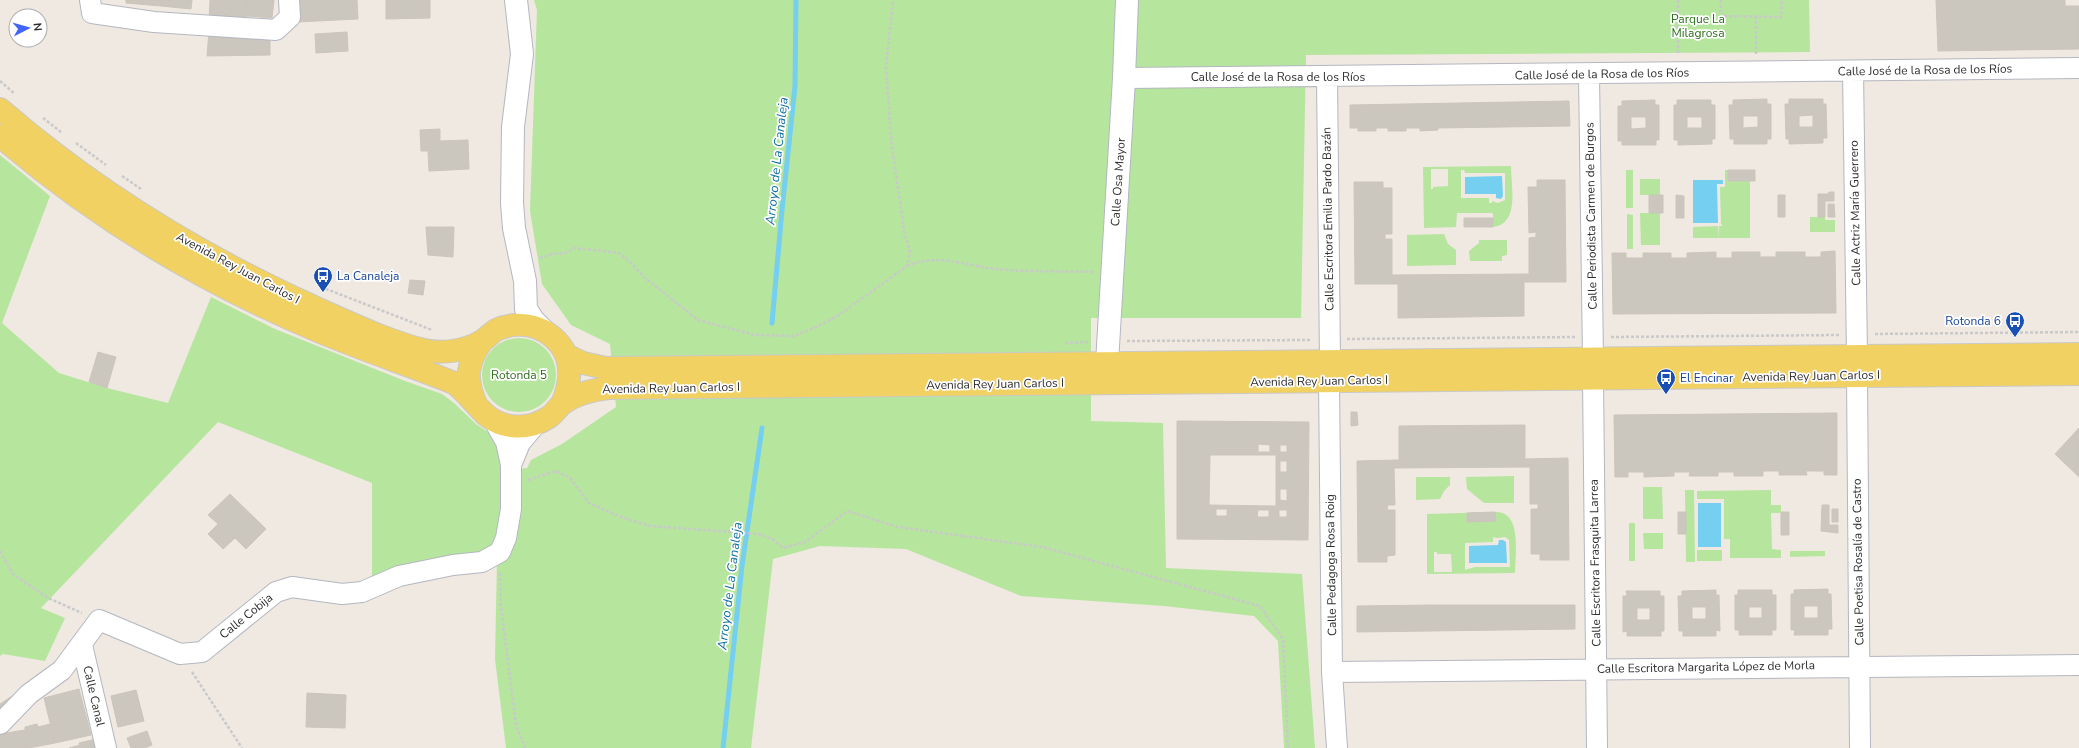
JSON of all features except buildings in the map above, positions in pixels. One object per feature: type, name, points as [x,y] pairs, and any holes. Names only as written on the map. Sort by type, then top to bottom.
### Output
[{"type":"main road","name":"Avenida Rey Juan Carlos I","points":[[0,109],[58,156],[149,219],[222,262],[297,300],[378,334],[422,350],[437,352],[451,351],[482,340],[495,331],[510,325],[527,325],[543,330],[556,340],[566,354],[570,371],[569,389],[562,404],[550,417],[535,425],[518,427],[501,424],[486,415],[475,402],[454,383],[318,331],[203,275],[158,249],[100,211],[48,174],[0,136]]},
{"type":"main road","name":"Avenida Rey Juan Carlos I","points":[[475,402],[469,387],[468,370],[473,354],[482,340]]},
{"type":"main road","name":"Avenida Rey Juan Carlos I","points":[[566,354],[583,363],[606,368],[1106,363],[1330,371]]},
{"type":"main road","name":"Avenida Rey Juan Carlos I","points":[[1857,366],[2079,354]]},
{"type":"main road","name":"Avenida Rey Juan Carlos I","points":[[562,404],[582,393],[608,388],[1330,371],[1857,366],[2079,374]]},
{"type":"street","points":[[90,0],[92,13],[154,22],[276,30],[290,17],[289,0]]},
{"type":"street","points":[[516,0],[522,54],[513,127],[512,203],[514,228],[526,281],[526,308],[533,320],[543,330]]},
{"type":"street","name":"Calle Osa Mayor","points":[[1106,363],[1124,78],[1127,0]]},
{"type":"street","name":"Calle José de la Rosa de los Ríos","points":[[1124,78],[1678,74],[2079,68]]},
{"type":"street","name":"Calle Actriz María Guerrero","points":[[1853,71],[1857,366]]},
{"type":"street","name":"Calle Periodista Carmen de Burgos","points":[[1589,74],[1593,368]]},
{"type":"street","name":"Calle Escritora Emilia Pardo Bazán","points":[[1327,77],[1330,371]]},
{"type":"street","points":[[510,325],[526,308]]},
{"type":"street","name":"Calle Poetisa Rosalía de Castro","points":[[1857,366],[1860,748]]},
{"type":"street","name":"Calle Escritora Frasquita Larrea","points":[[1593,368],[1597,748]]},
{"type":"street","name":"Calle Pedagoga Rosa Roig","points":[[1330,371],[1332,672],[1336,748]]},
{"type":"street","points":[[493,419],[506,442],[511,473],[511,509],[506,538],[500,552]]},
{"type":"street","points":[[511,473],[520,443],[535,425]]},
{"type":"street","name":"Calle Cobija","points":[[99,620],[180,654],[202,652],[276,592],[292,587],[342,594],[362,592],[399,576],[453,565],[482,562],[500,552]]},
{"type":"street","points":[[0,724],[28,694],[62,670],[82,645],[99,620]]},
{"type":"street","name":"Calle Canal","points":[[82,645],[106,748]]},
{"type":"street","name":"Calle Escritora Margarita López de Morla","points":[[1332,672],[1596,668],[2079,665]]},
{"type":"path","points":[[893,0],[886,68],[892,148],[905,236],[910,251],[907,266]]},
{"type":"path","points":[[1678,0],[1678,74]]},
{"type":"path","points":[[1721,0],[1720,16],[1782,17],[1782,0]]},
{"type":"path","points":[[1756,16],[1756,73]]},
{"type":"path","points":[[0,81],[20,99]]},
{"type":"path","points":[[42,117],[66,135]]},
{"type":"path","points":[[72,140],[112,169]]},
{"type":"path","points":[[117,173],[146,192]]},
{"type":"path","points":[[522,264],[552,254],[565,253],[575,248],[619,253],[650,282],[698,320],[755,335],[794,336],[839,315],[907,266],[918,261],[934,259],[996,269],[1112,272]]},
{"type":"path","points":[[316,285],[382,312],[438,331]]},
{"type":"path","points":[[1874,334],[2079,332]]},
{"type":"path","points":[[1608,337],[1848,335]]},
{"type":"path","points":[[1346,340],[1584,337]]},
{"type":"path","points":[[1125,342],[1313,340]]},
{"type":"path","points":[[511,473],[525,482],[555,471],[570,478],[589,503],[618,516],[650,526],[759,534],[774,540],[783,548],[806,542],[847,511],[898,527],[1042,547],[1260,606],[1283,639],[1288,748]]},
{"type":"path","points":[[0,551],[13,574],[48,598],[99,620]]},
{"type":"path","points":[[500,552],[501,607],[516,725],[525,748]]},
{"type":"path","points":[[180,654],[242,748]]},
{"type":"green space","name":"Parque La Milagrosa","points":[[534,0],[1809,0],[1810,52],[1306,55],[1301,318],[1091,318],[1091,421],[1163,423],[1166,568],[1302,574],[1315,748],[1284,748],[1278,641],[1254,616],[1164,606],[1021,596],[906,549],[820,546],[773,559],[751,748],[506,748],[495,659],[497,560],[507,556],[516,541],[520,469],[527,468],[531,460],[562,444],[616,407],[610,344],[571,325],[542,284],[530,211],[537,10]]},
{"type":"green space","points":[[0,155],[50,196],[2,323],[59,373],[107,388],[168,403],[211,297],[275,329],[405,381],[442,394],[476,424],[488,432],[495,440],[502,457],[501,533],[492,549],[372,583],[372,483],[218,422],[41,608],[65,618],[45,661],[3,654],[0,656]]},
{"type":"green space","points":[[1511,166],[1511,212],[1502,224],[1493,227],[1493,213],[1457,213],[1456,227],[1424,228],[1423,167]],"holes":[[[1431,169],[1448,169],[1448,186],[1433,187],[1433,189],[1431,189]],[[1461,170],[1464,170],[1465,173],[1505,173],[1505,200],[1498,203],[1492,201],[1492,203],[1489,203],[1489,198],[1461,198]]]},
{"type":"green space","points":[[1626,170],[1633,170],[1633,208],[1626,208]]},
{"type":"green space","points":[[1725,170],[1728,170],[1728,181],[1750,181],[1750,238],[1719,238],[1719,226],[1723,226],[1721,224],[1720,187],[1725,187]]},
{"type":"green space","points":[[1640,179],[1660,179],[1660,195],[1640,195]]},
{"type":"green space","points":[[1640,213],[1660,213],[1660,245],[1641,245]]},
{"type":"green space","points":[[1627,214],[1633,215],[1633,249],[1627,249]]},
{"type":"green space","points":[[1810,217],[1825,217],[1825,220],[1835,220],[1835,232],[1810,232]]},
{"type":"green space","points":[[1718,226],[1719,238],[1693,238],[1693,227]]},
{"type":"green space","points":[[1444,234],[1448,244],[1456,250],[1456,265],[1407,266],[1407,235]]},
{"type":"green space","points":[[1479,240],[1507,240],[1507,255],[1502,256],[1502,261],[1470,261],[1469,251],[1479,243]]},
{"type":"green space","name":"Rotonda 5","points":[[512,338],[526,338],[540,344],[550,354],[556,368],[556,382],[550,396],[540,406],[526,412],[512,412],[498,406],[488,396],[482,382],[482,368],[488,354],[498,344]]},
{"type":"green space","points":[[1514,476],[1514,503],[1484,503],[1467,489],[1466,477]]},
{"type":"green space","points":[[1416,477],[1450,477],[1450,485],[1444,491],[1440,499],[1416,500]]},
{"type":"green space","points":[[1643,487],[1662,487],[1663,519],[1643,519]]},
{"type":"green space","points":[[1685,490],[1694,490],[1695,562],[1686,562]]},
{"type":"green space","points":[[1771,490],[1771,505],[1781,505],[1781,513],[1771,513],[1772,549],[1781,550],[1781,558],[1730,558],[1730,539],[1724,539],[1724,499],[1697,499],[1697,491]]},
{"type":"green space","points":[[1498,512],[1506,514],[1511,520],[1516,537],[1515,573],[1427,574],[1427,514]],"holes":[[[1493,537],[1505,537],[1509,540],[1510,567],[1475,567],[1465,570],[1465,543],[1493,542]],[[1434,552],[1437,552],[1437,554],[1451,554],[1452,572],[1434,572]]]},
{"type":"green space","points":[[1629,523],[1635,523],[1635,561],[1629,561]]},
{"type":"green space","points":[[1643,533],[1663,533],[1663,549],[1644,549]]},
{"type":"green space","points":[[1697,550],[1722,550],[1722,561],[1697,561]]},
{"type":"green space","points":[[1790,551],[1825,551],[1825,556],[1790,557]]},
{"type":"water","points":[[1502,176],[1503,196],[1501,199],[1496,198],[1496,194],[1465,194],[1465,177]]},
{"type":"water","points":[[1693,180],[1723,180],[1723,184],[1717,184],[1718,223],[1693,223]]},
{"type":"water","points":[[1698,503],[1721,503],[1721,547],[1698,547]]},
{"type":"water","points":[[1499,540],[1506,542],[1507,563],[1469,563],[1469,546],[1498,545]]},
{"type":"waterway","name":"Arroyo de La Canaleja","points":[[772,323],[795,86],[796,0]]},
{"type":"waterway","name":"Arroyo de La Canaleja","points":[[723,748],[742,566],[762,428]]},
{"type":"place","name":"La Canaleja","points":[[323,293]]},
{"type":"place","name":"Rotonda 6","points":[[2015,338]]},
{"type":"place","name":"El Encinar","points":[[1666,395]]}]
